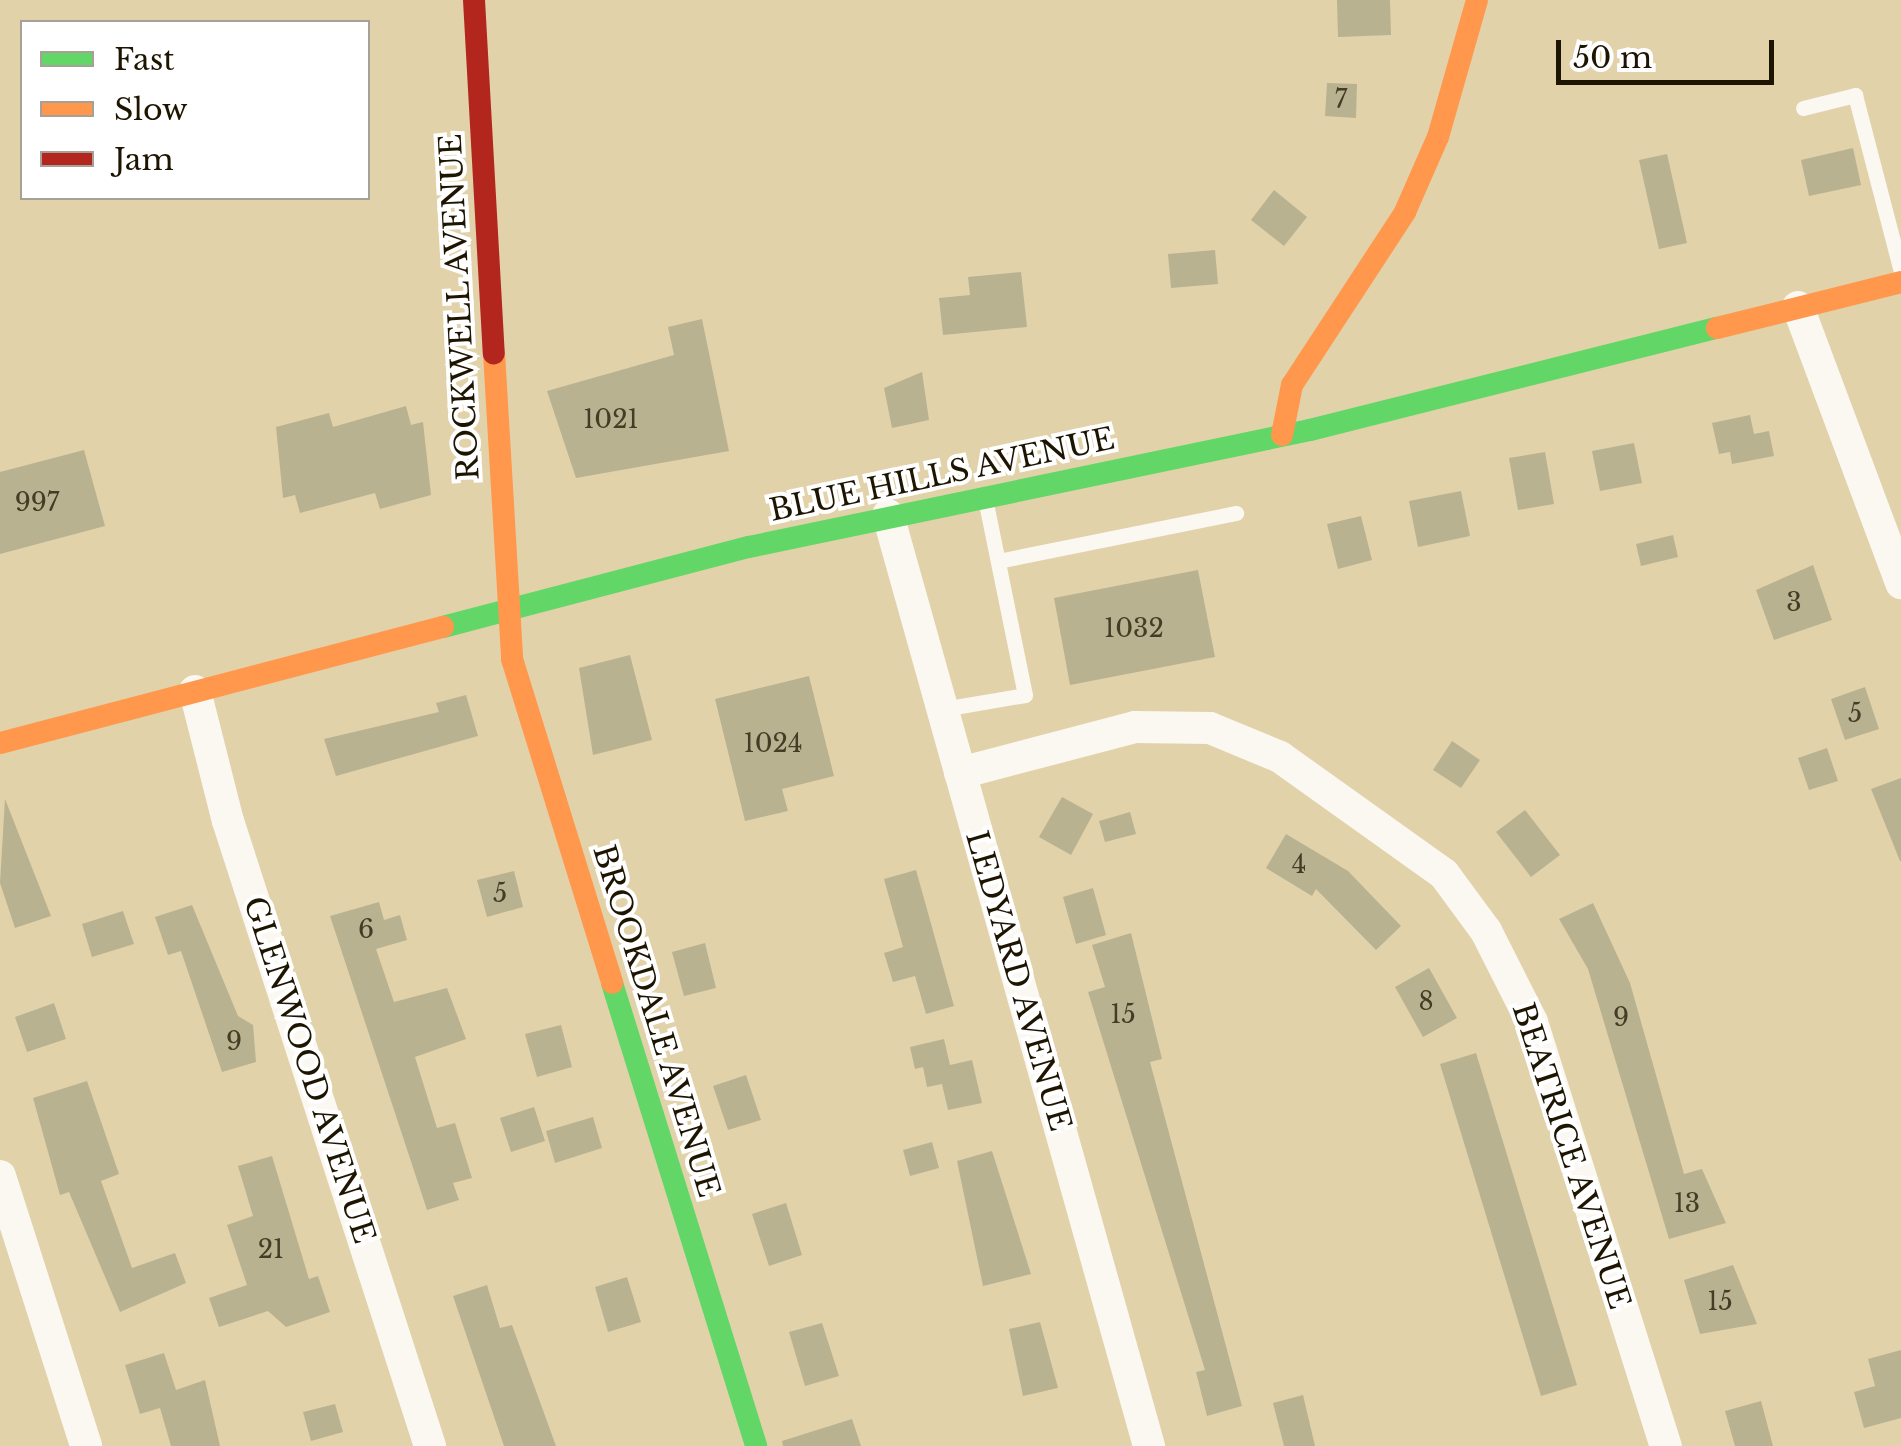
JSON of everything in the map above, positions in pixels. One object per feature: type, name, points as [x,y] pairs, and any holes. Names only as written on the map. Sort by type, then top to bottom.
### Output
[{"type":"main road","name":"ROCKWELL AVENUE","points":[[474,0],[506,611]]},
{"type":"main road","points":[[1282,435],[1292,385],[1406,212],[1438,136],[1477,0]]},
{"type":"main road","name":"BLUE HILLS AVENUE","points":[[0,743],[888,516],[1282,435],[1901,282]]},
{"type":"main road","name":"BROOKDALE AVENUE","points":[[506,611],[512,659],[756,1446]]},
{"type":"street","points":[[1798,307],[1901,582]]},
{"type":"street","name":"LEDYARD AVENUE","points":[[888,516],[1148,1446]]},
{"type":"street","name":"GLENWOOD AVENUE","points":[[196,691],[228,822],[430,1446]]},
{"type":"street","name":"BEATRICE AVENUE","points":[[960,772],[1136,728],[1210,728],[1280,756],[1444,874],[1532,1022],[1666,1446]]},
{"type":"street","points":[[0,1176],[86,1446]]},
{"type":"lane","points":[[1802,108],[1855,95],[1901,272]]},
{"type":"lane","points":[[943,709],[1025,695],[984,494]]},
{"type":"lane","points":[[998,561],[1236,513]]},
{"type":"building","points":[[1337,0],[1390,0],[1391,35],[1338,37]]},
{"type":"building","points":[[1327,83],[1357,84],[1356,118],[1325,116]]},
{"type":"building","points":[[1853,148],[1861,185],[1809,196],[1801,160]]},
{"type":"building","points":[[1667,154],[1687,243],[1659,249],[1639,160]]},
{"type":"building","points":[[1274,190],[1307,217],[1284,246],[1251,220]]},
{"type":"building","points":[[1215,250],[1218,284],[1171,288],[1168,254]]},
{"type":"building","points":[[1021,272],[1027,327],[943,335],[939,298],[970,295],[968,277]]},
{"type":"building","points":[[702,319],[729,451],[576,478],[547,391],[674,355],[668,327]]},
{"type":"building","points":[[922,372],[929,420],[892,428],[884,388]]},
{"type":"building","points":[[406,406],[411,425],[423,422],[431,495],[380,509],[375,493],[300,513],[295,495],[283,498],[276,427],[329,413],[333,427]]},
{"type":"building","points":[[1750,415],[1754,434],[1769,431],[1774,456],[1732,464],[1730,452],[1719,454],[1712,423]]},
{"type":"building","points":[[1634,443],[1642,483],[1600,491],[1592,451]]},
{"type":"building","points":[[84,450],[105,526],[0,554],[0,472]]},
{"type":"building","points":[[1545,452],[1554,504],[1518,510],[1509,458]]},
{"type":"building","points":[[1461,491],[1470,536],[1418,547],[1409,501]]},
{"type":"building","points":[[1361,516],[1372,560],[1338,569],[1327,524]]},
{"type":"building","points":[[1673,535],[1678,557],[1641,566],[1636,544]]},
{"type":"building","points":[[1813,565],[1832,620],[1774,640],[1756,590]]},
{"type":"building","points":[[1198,570],[1215,657],[1070,685],[1054,598]]},
{"type":"building","points":[[630,655],[652,740],[593,755],[579,668]]},
{"type":"building","points":[[809,676],[834,776],[782,789],[788,811],[745,821],[715,699]]},
{"type":"building","points":[[1865,687],[1879,729],[1845,740],[1831,699]]},
{"type":"building","points":[[466,695],[478,736],[336,776],[324,739],[439,712],[436,703]]},
{"type":"building","points":[[1452,741],[1480,760],[1461,788],[1433,770]]},
{"type":"building","points":[[1827,748],[1838,781],[1809,790],[1798,758]]},
{"type":"building","points":[[1901,778],[1901,861],[1900,861],[1871,789]]},
{"type":"building","points":[[1062,797],[1093,814],[1071,855],[1039,837]]},
{"type":"building","points":[[5,799],[51,916],[15,928],[0,883]]},
{"type":"building","points":[[1525,810],[1560,855],[1531,877],[1496,832]]},
{"type":"building","points":[[1130,812],[1136,834],[1105,842],[1099,821]]},
{"type":"building","points":[[1286,834],[1348,871],[1401,926],[1376,950],[1316,889],[1312,896],[1266,868]]},
{"type":"building","points":[[916,870],[954,1006],[926,1014],[915,976],[893,982],[884,953],[903,947],[884,879]]},
{"type":"building","points":[[514,871],[523,907],[487,917],[477,880]]},
{"type":"building","points":[[1093,888],[1106,935],[1076,944],[1063,897]]},
{"type":"building","points":[[379,902],[384,920],[400,915],[407,940],[376,949],[394,1002],[447,988],[466,1039],[415,1057],[437,1128],[455,1123],[472,1178],[453,1183],[459,1200],[427,1210],[330,916]]},
{"type":"building","points":[[1593,903],[1630,983],[1684,1174],[1702,1169],[1726,1223],[1669,1239],[1588,969],[1559,919]]},
{"type":"building","points":[[192,905],[238,1016],[253,1025],[256,1062],[222,1072],[181,951],[168,955],[155,917]]},
{"type":"building","points":[[123,911],[134,944],[92,957],[82,924]]},
{"type":"building","points":[[1131,933],[1162,1059],[1150,1062],[1242,1406],[1207,1416],[1196,1372],[1205,1370],[1088,992],[1105,987],[1092,945]]},
{"type":"building","points":[[705,943],[716,988],[684,996],[672,952]]},
{"type":"building","points":[[1429,968],[1457,1018],[1423,1037],[1395,987]]},
{"type":"building","points":[[54,1003],[66,1039],[27,1052],[15,1017]]},
{"type":"building","points":[[561,1025],[572,1067],[537,1077],[525,1034]]},
{"type":"building","points":[[944,1039],[950,1065],[972,1060],[982,1103],[948,1110],[942,1084],[927,1087],[923,1067],[915,1069],[910,1047]]},
{"type":"building","points":[[1476,1053],[1577,1385],[1541,1396],[1440,1064]]},
{"type":"building","points":[[746,1075],[761,1120],[728,1130],[713,1086]]},
{"type":"building","points":[[87,1081],[119,1174],[101,1181],[132,1268],[175,1253],[186,1283],[120,1312],[69,1192],[60,1195],[33,1098]]},
{"type":"building","points":[[534,1107],[545,1141],[511,1152],[500,1118]]},
{"type":"building","points":[[593,1117],[602,1148],[555,1163],[546,1131]]},
{"type":"building","points":[[932,1142],[939,1168],[910,1176],[903,1150]]},
{"type":"building","points":[[992,1151],[1031,1274],[983,1286],[957,1161]]},
{"type":"building","points":[[272,1156],[309,1279],[318,1276],[330,1312],[286,1327],[268,1311],[219,1327],[209,1298],[247,1285],[227,1225],[253,1216],[238,1166]]},
{"type":"building","points":[[786,1203],[802,1255],[769,1266],[752,1214]]},
{"type":"building","points":[[1733,1265],[1757,1324],[1700,1334],[1684,1280]]},
{"type":"building","points":[[627,1277],[641,1322],[608,1332],[595,1287]]},
{"type":"building","points":[[487,1285],[500,1328],[512,1325],[556,1446],[504,1446],[453,1296]]},
{"type":"building","points":[[1040,1322],[1058,1388],[1023,1396],[1009,1329]]},
{"type":"building","points":[[822,1323],[839,1376],[805,1386],[789,1332]]},
{"type":"building","points":[[1901,1350],[1901,1418],[1864,1428],[1854,1392],[1875,1386],[1868,1359]]},
{"type":"building","points":[[164,1353],[176,1390],[205,1380],[220,1446],[171,1446],[160,1408],[140,1414],[125,1365]]},
{"type":"building","points":[[1303,1395],[1315,1446],[1284,1446],[1273,1403]]},
{"type":"building","points":[[1761,1401],[1773,1446],[1735,1446],[1725,1411]]},
{"type":"building","points":[[335,1404],[343,1432],[311,1441],[303,1412]]},
{"type":"building","points":[[852,1419],[861,1446],[783,1446],[782,1441]]},
{"type":"traffic: fast","points":[[443,627],[749,547],[1310,430],[1717,328]]},
{"type":"traffic: fast","points":[[612,983],[756,1446]]},
{"type":"traffic: slow","points":[[1282,435],[1292,385],[1405,212],[1438,137],[1477,0]]},
{"type":"traffic: slow","points":[[1717,328],[1901,282]]},
{"type":"traffic: slow","points":[[494,353],[512,659],[612,983]]},
{"type":"traffic: slow","points":[[0,743],[443,627]]},
{"type":"traffic: jam","points":[[474,0],[494,353]]}]
